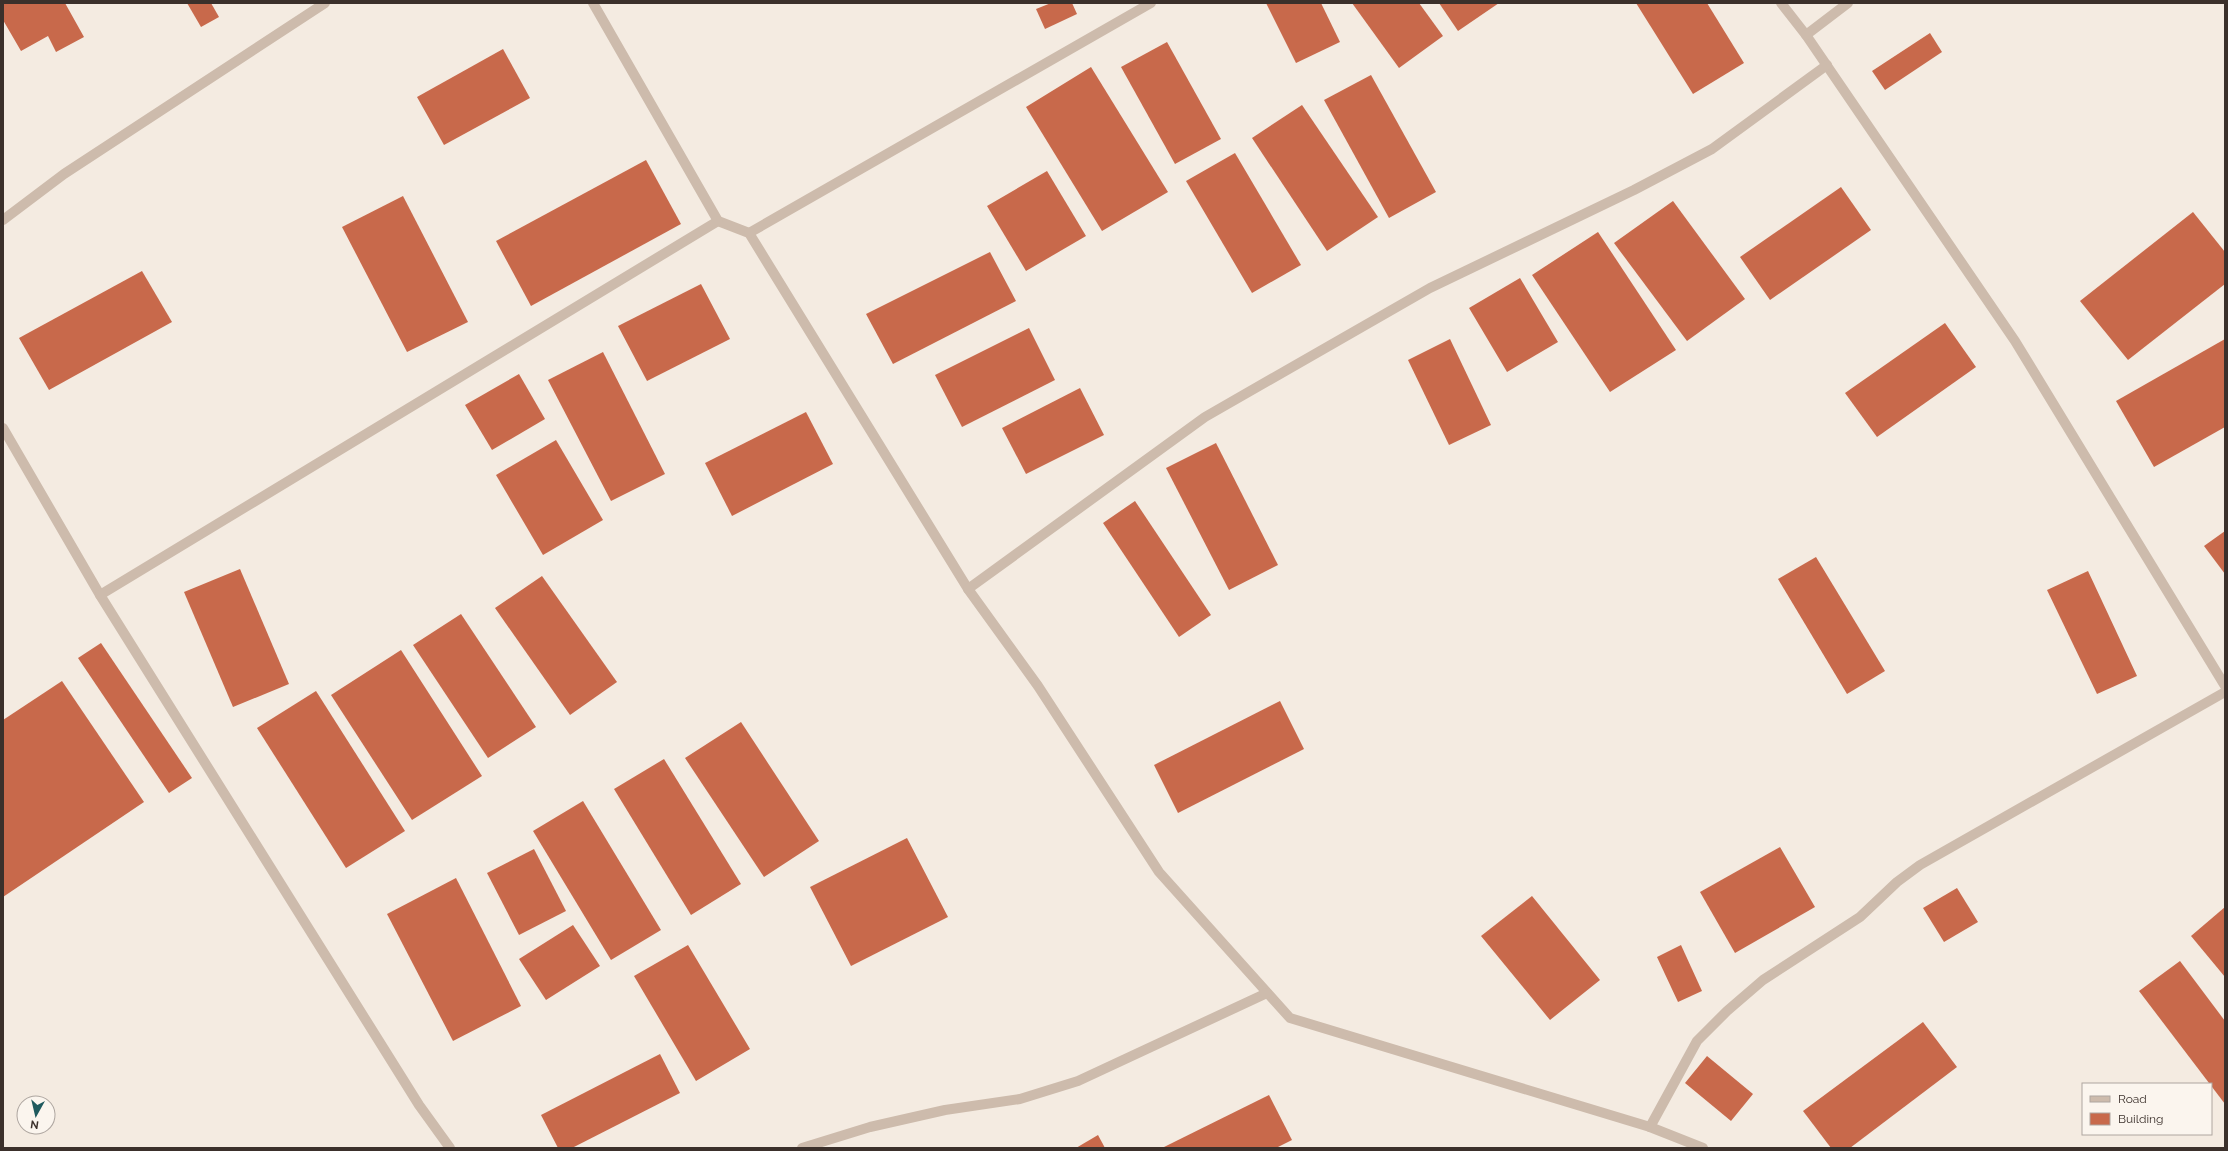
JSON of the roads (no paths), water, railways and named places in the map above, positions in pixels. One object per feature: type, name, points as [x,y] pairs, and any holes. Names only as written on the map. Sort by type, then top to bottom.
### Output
[{"type":"street","points":[[3,220],[64,174],[325,3]]},
{"type":"street","points":[[593,3],[718,221],[749,233],[968,589],[1038,686],[1159,872],[1290,1018],[1650,1127],[1703,1148]]},
{"type":"street","points":[[749,233],[1151,3]]},
{"type":"street","points":[[1781,3],[1806,35],[2015,340],[2225,686]]},
{"type":"street","points":[[1806,35],[1848,3]]},
{"type":"street","points":[[968,589],[1205,418],[1430,288],[1634,190],[1712,149],[1826,65]]},
{"type":"street","points":[[100,595],[718,221]]},
{"type":"street","points":[[3,428],[100,595],[419,1106],[450,1148]]},
{"type":"street","points":[[1650,1127],[1697,1040],[1763,980],[1860,917],[1897,882],[1920,865],[2225,692]]},
{"type":"street","points":[[802,1148],[870,1127],[945,1110],[1020,1099],[1078,1081],[1267,993]]}]
